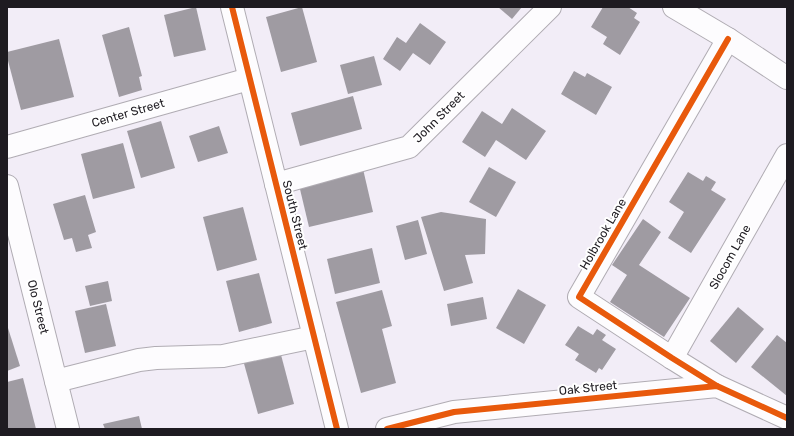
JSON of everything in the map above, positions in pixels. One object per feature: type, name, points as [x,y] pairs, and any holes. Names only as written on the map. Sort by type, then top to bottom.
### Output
[{"type":"street","name":"South Street","points":[[232,7],[337,429]]},
{"type":"street","name":"John Street","points":[[276,184],[410,147],[550,7]]},
{"type":"street","points":[[674,7],[728,39],[787,78]]},
{"type":"street","name":"Holbrook Lane","points":[[717,386],[579,297],[728,39]]},
{"type":"street","name":"Center Street","points":[[7,147],[249,79]]},
{"type":"street","name":"Slocom Lane","points":[[672,358],[787,155]]},
{"type":"street","name":"Olo Street","points":[[7,186],[68,429]]},
{"type":"street","points":[[56,380],[139,360],[223,356],[314,337]]},
{"type":"street","points":[[717,386],[787,418]]},
{"type":"street","name":"Oak Street","points":[[387,429],[454,412],[717,386]]},
{"type":"building","points":[[196,7],[206,50],[174,57],[164,15]]},
{"type":"building","points":[[302,7],[317,62],[281,72],[266,17]]},
{"type":"building","points":[[498,7],[522,7],[512,19]]},
{"type":"building","points":[[603,7],[628,7],[637,13],[634,18],[640,22],[620,55],[603,44],[607,37],[591,27]]},
{"type":"building","points":[[420,23],[446,42],[430,65],[413,53],[400,71],[383,59],[397,37],[406,43]]},
{"type":"building","points":[[129,27],[142,76],[139,77],[142,90],[119,97],[102,35]]},
{"type":"building","points":[[59,39],[74,97],[21,110],[7,52]]},
{"type":"building","points":[[374,56],[382,85],[348,94],[340,65]]},
{"type":"building","points":[[574,71],[585,77],[587,73],[612,87],[596,115],[561,94]]},
{"type":"building","points":[[353,96],[362,129],[300,146],[291,113]]},
{"type":"building","points":[[512,108],[546,131],[526,160],[496,140],[485,157],[462,142],[482,111],[502,124]]},
{"type":"building","points":[[161,121],[175,168],[141,178],[127,131]]},
{"type":"building","points":[[219,126],[228,153],[198,162],[189,136]]},
{"type":"building","points":[[123,143],[135,188],[93,199],[81,154]]},
{"type":"building","points":[[489,167],[516,182],[496,217],[469,202]]},
{"type":"building","points":[[363,169],[373,212],[309,227],[299,185]]},
{"type":"building","points":[[688,172],[703,181],[706,176],[716,182],[711,190],[726,199],[691,253],[668,238],[684,212],[669,202]]},
{"type":"building","points":[[85,195],[96,232],[88,235],[92,248],[76,252],[72,238],[64,240],[53,204]]},
{"type":"building","points":[[243,207],[257,260],[217,271],[203,217]]},
{"type":"building","points":[[441,212],[486,219],[485,254],[465,255],[473,283],[444,291],[421,217]]},
{"type":"building","points":[[643,219],[661,232],[639,265],[690,298],[664,337],[610,302],[627,275],[612,265]]},
{"type":"building","points":[[418,220],[427,254],[405,260],[396,226]]},
{"type":"building","points":[[372,248],[380,283],[335,294],[327,259]]},
{"type":"building","points":[[259,273],[272,323],[239,332],[226,281]]},
{"type":"building","points":[[108,281],[112,301],[90,306],[85,286]]},
{"type":"building","points":[[518,289],[546,305],[524,344],[496,328]]},
{"type":"building","points":[[382,290],[392,326],[382,329],[396,383],[361,393],[336,302]]},
{"type":"building","points":[[483,297],[487,319],[451,326],[447,304]]},
{"type":"building","points":[[106,304],[116,346],[85,353],[75,311]]},
{"type":"building","points":[[738,307],[764,329],[736,363],[710,341]]},
{"type":"building","points":[[578,326],[593,335],[597,329],[606,335],[602,340],[616,349],[602,370],[599,368],[596,373],[575,360],[579,354],[565,345]]},
{"type":"building","points":[[7,328],[20,366],[7,371]]},
{"type":"building","points":[[777,335],[787,343],[787,396],[751,367]]},
{"type":"building","points":[[280,351],[294,404],[258,414],[243,360]]},
{"type":"building","points":[[23,378],[36,429],[7,429],[7,382]]},
{"type":"building","points":[[139,416],[142,429],[105,429],[103,424]]},
{"type":"cycle path","points":[[232,7],[337,429]]},
{"type":"cycle path","points":[[717,386],[579,297],[728,39]]},
{"type":"cycle path","points":[[387,429],[454,412],[717,386],[787,418]]}]
